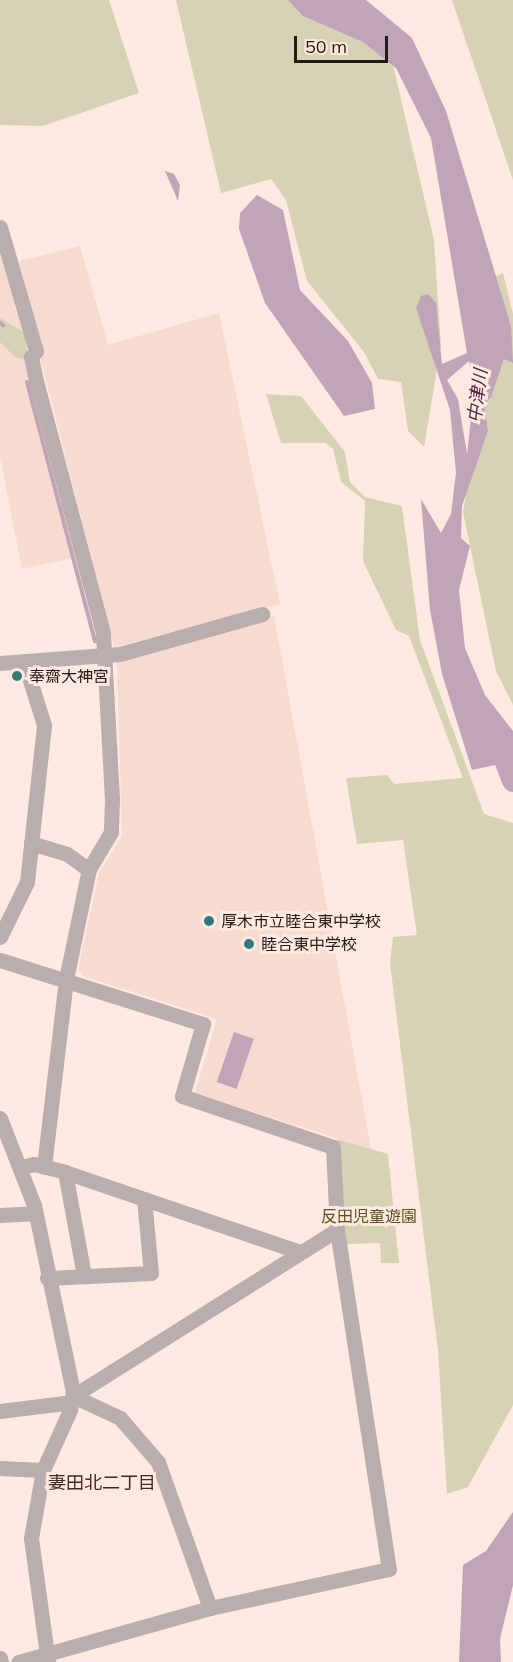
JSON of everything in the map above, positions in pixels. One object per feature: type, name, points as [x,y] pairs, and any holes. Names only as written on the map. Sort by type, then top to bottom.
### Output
[{"type":"street","points":[[0,227],[36,351],[32,357],[36,381],[103,633],[102,656],[111,832],[89,870],[66,979],[44,1167]]},
{"type":"street","points":[[0,663],[102,656],[262,614]]},
{"type":"street","points":[[0,937],[27,882],[44,725],[24,661]]},
{"type":"street","points":[[31,843],[67,854],[89,870]]},
{"type":"street","points":[[0,960],[203,1024],[182,1095],[333,1147],[337,1230],[389,1569],[210,1608],[47,1659],[18,1662]]},
{"type":"street","points":[[0,1118],[4,1142],[21,1167],[35,1213],[72,1399],[43,1470],[31,1538],[47,1659]]},
{"type":"street","points":[[21,1167],[44,1167],[65,1172],[300,1252]]},
{"type":"street","points":[[65,1172],[84,1276]]},
{"type":"street","points":[[47,1278],[151,1274],[144,1199]]},
{"type":"street","points":[[0,1215],[35,1213]]},
{"type":"street","points":[[0,1411],[72,1399],[337,1230]]},
{"type":"street","points":[[72,1399],[120,1418],[158,1462],[210,1608]]},
{"type":"street","points":[[0,1468],[43,1470]]},
{"type":"shaded area","points":[[0,246],[26,339],[26,368],[72,558],[22,569],[0,457]]},
{"type":"shaded area","points":[[80,246],[108,345],[219,313],[280,604],[114,647],[17,267],[20,261]]},
{"type":"shaded area","name":"厚木市立睦合東中学校","points":[[274,616],[371,1149],[195,1093],[217,1019],[83,976],[78,970],[99,873],[122,836],[117,661]]},
{"type":"green space","points":[[0,0],[109,0],[139,93],[43,126],[0,125]]},
{"type":"green space","points":[[176,0],[321,0],[390,52],[434,240],[441,345],[424,447],[408,431],[401,382],[378,379],[364,352],[307,281],[286,200],[271,179],[221,193]]},
{"type":"green space","points":[[452,0],[513,0],[513,180]]},
{"type":"green space","points":[[503,273],[513,314],[513,705],[496,671],[463,512],[489,357],[487,281]]},
{"type":"green space","points":[[0,318],[25,333],[28,360],[15,357],[0,342]]},
{"type":"green space","points":[[266,394],[301,396],[345,452],[350,482],[365,497],[402,506],[420,640],[484,814],[513,823],[513,1405],[468,1487],[447,1494],[438,1351],[390,963],[393,937],[417,935],[403,840],[357,844],[346,778],[387,775],[394,784],[463,778],[409,636],[396,630],[363,561],[365,501],[341,482],[333,449],[326,443],[281,443]]},
{"type":"green space","name":"反田児童遊園","points":[[337,1139],[388,1154],[399,1263],[381,1263],[380,1243],[346,1244]]},
{"type":"water","points":[[288,0],[366,0],[412,38],[446,111],[511,326],[513,363],[504,359],[491,397],[484,404],[488,431],[462,506],[461,538],[470,546],[459,590],[465,648],[485,695],[513,731],[513,761],[472,770],[442,674],[430,610],[421,499],[441,533],[451,514],[456,473],[450,410],[416,308],[421,296],[428,294],[436,303],[442,364],[467,353],[431,138],[396,68],[363,42],[303,16]],"holes":[[[469,361],[474,391],[467,454],[458,399],[447,380]]]},
{"type":"water","points":[[165,171],[174,174],[180,185],[178,201]]},
{"type":"water","points":[[257,195],[283,210],[300,290],[348,341],[372,383],[375,409],[344,416],[265,303],[239,229],[240,213]]},
{"type":"water","points":[[234,1032],[254,1039],[237,1089],[217,1082]]},
{"type":"water","points":[[513,1512],[513,1585],[500,1639],[501,1662],[459,1662],[463,1565],[486,1551]]},
{"type":"waterway","points":[[27,382],[95,641]]},
{"type":"waterway","name":"中津川","points":[[496,736],[513,781]]},
{"type":"place","name":"奉齋大神宮","points":[[17,676]]},
{"type":"place","name":"厚木市立睦合東中学校","points":[[209,921]]},
{"type":"place","name":"睦合東中学校","points":[[249,944]]},
{"type":"district","name":"妻田北二丁目","points":[[102,1483]]}]
